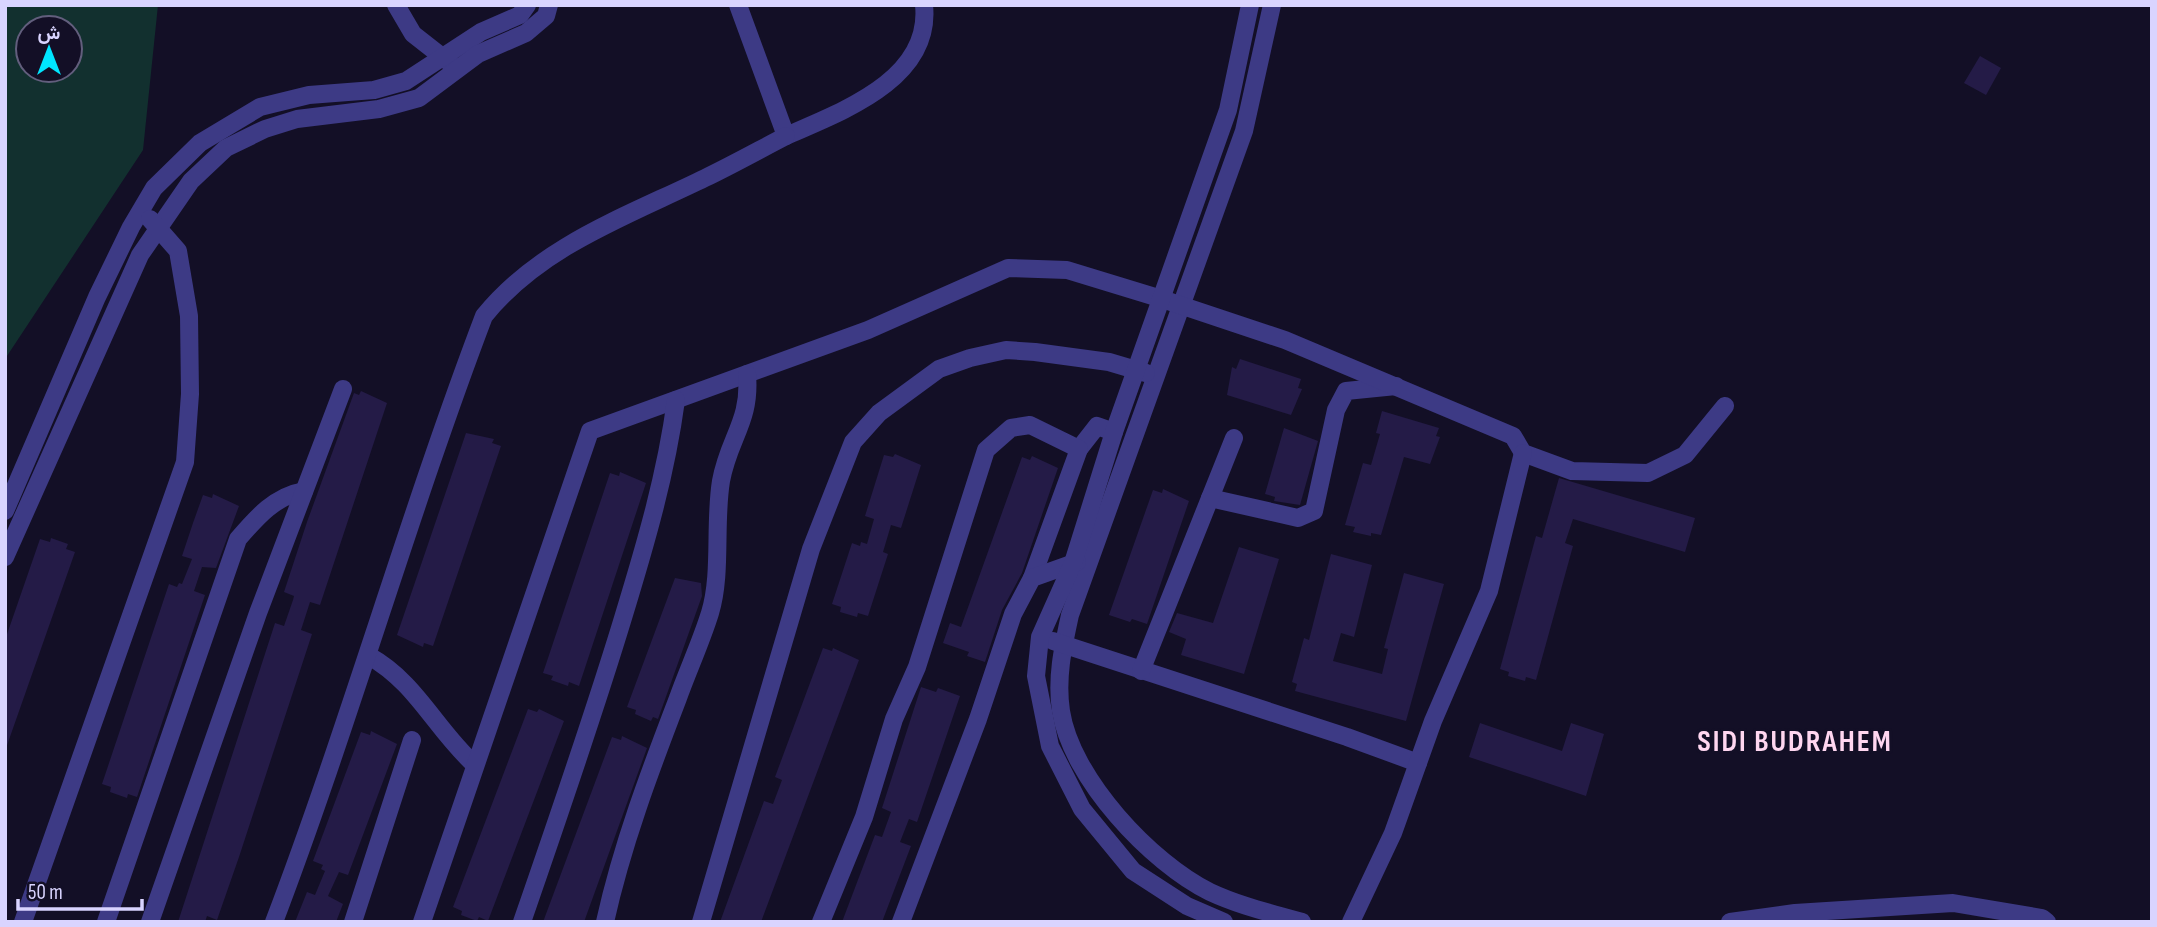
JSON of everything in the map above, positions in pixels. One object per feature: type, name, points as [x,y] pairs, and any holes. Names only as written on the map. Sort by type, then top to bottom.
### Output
[{"type":"street","points":[[396,5],[414,34],[460,70]]},
{"type":"street","points":[[5,511],[97,297],[154,188],[200,144],[260,107],[309,95],[374,90],[406,81],[481,32],[520,15],[527,5]]},
{"type":"street","points":[[5,557],[141,255],[158,226],[191,181],[226,148],[265,129],[297,119],[398,106],[419,98],[478,54],[526,33],[546,16],[549,5]]},
{"type":"street","points":[[738,5],[786,136]]},
{"type":"street","points":[[274,922],[320,801],[411,523],[484,316],[506,289],[576,238],[836,114],[887,83],[916,50],[923,27],[924,5]]},
{"type":"street","points":[[1224,922],[1187,906],[1133,871],[1082,809],[1050,746],[1037,676],[1040,637],[1073,563],[1114,432],[1228,110],[1250,5]]},
{"type":"street","points":[[1272,5],[1244,131],[1180,305],[1092,561],[1070,615],[1059,665],[1061,712],[1077,755],[1094,786],[1136,837],[1180,873],[1208,891],[1242,906],[1302,922]]},
{"type":"street","points":[[23,922],[185,462],[190,394],[189,316],[178,251],[158,226],[141,211]]},
{"type":"street","points":[[422,922],[590,431],[868,330],[1008,268],[1068,270],[1285,340],[1398,385],[1513,436],[1523,453],[1572,471],[1648,473],[1685,455],[1725,407]]},
{"type":"street","points":[[701,922],[811,549],[853,442],[879,413],[939,369],[970,358],[1006,350],[1110,362],[1156,376]]},
{"type":"street","points":[[605,922],[613,883],[654,761],[710,611],[716,575],[715,524],[721,478],[731,443],[745,417],[748,401],[747,374]]},
{"type":"street","points":[[1210,498],[1298,517],[1314,512],[1336,410],[1346,391],[1398,385]]},
{"type":"street","points":[[150,922],[258,613],[343,389]]},
{"type":"street","points":[[522,922],[582,746],[648,535],[669,449],[676,400]]},
{"type":"street","points":[[821,922],[864,817],[894,719],[917,667],[986,450],[1011,428],[1030,425],[1079,449]]},
{"type":"street","points":[[901,922],[978,719],[1013,614],[1032,578],[1079,449],[1097,426],[1114,432]]},
{"type":"street","points":[[1141,671],[1234,438]]},
{"type":"street","points":[[1351,922],[1393,833],[1418,763],[1489,591],[1523,453]]},
{"type":"street","points":[[106,922],[239,539],[262,512],[291,493],[304,491]]},
{"type":"street","points":[[1032,578],[1073,563],[1092,561]]},
{"type":"street","points":[[1040,637],[1347,737],[1418,763]]},
{"type":"street","points":[[369,656],[391,669],[420,698],[444,733],[475,765]]},
{"type":"street","points":[[353,922],[412,740]]},
{"type":"street","points":[[1730,922],[1795,913],[1953,903],[2042,918],[2047,922]]},
{"type":"green space","points":[[5,5],[158,5],[143,150],[5,359]]},
{"type":"building","points":[[1980,56],[2001,68],[1986,95],[1964,83]]},
{"type":"building","points":[[1240,359],[1301,379],[1298,388],[1302,389],[1291,415],[1227,395],[1232,367],[1236,369]]},
{"type":"building","points":[[361,391],[387,403],[320,605],[310,602],[301,630],[312,634],[239,857],[217,920],[207,916],[205,922],[178,922],[275,623],[284,626],[293,600],[294,596],[284,592],[307,522],[354,393],[359,395]]},
{"type":"building","points":[[1382,411],[1439,428],[1436,436],[1440,437],[1430,464],[1404,457],[1381,535],[1371,533],[1371,536],[1353,532],[1355,527],[1345,525],[1363,463],[1371,465],[1380,434],[1376,433]]},
{"type":"building","points":[[1284,428],[1318,441],[1300,505],[1274,501],[1275,497],[1265,494]]},
{"type":"building","points":[[466,433],[494,439],[492,443],[501,446],[433,646],[424,643],[423,647],[397,635]]},
{"type":"building","points":[[895,454],[921,465],[901,528],[891,525],[883,552],[888,554],[868,616],[858,613],[857,617],[840,612],[841,607],[832,604],[852,543],[860,546],[861,542],[867,544],[874,519],[865,516],[884,455],[893,457]]},
{"type":"building","points":[[1032,456],[1058,468],[1022,573],[1002,610],[985,662],[967,656],[969,652],[943,643],[950,623],[961,627],[1022,457],[1030,460]]},
{"type":"building","points":[[620,472],[646,483],[579,686],[569,682],[568,686],[551,680],[553,676],[543,673],[610,473],[619,476]]},
{"type":"building","points":[[1559,478],[1695,518],[1685,552],[1573,519],[1565,543],[1573,546],[1536,680],[1526,677],[1525,681],[1508,676],[1509,672],[1500,669],[1536,536],[1542,538]]},
{"type":"building","points":[[1163,489],[1189,501],[1147,624],[1109,615],[1153,490],[1162,493]]},
{"type":"building","points":[[213,494],[239,506],[216,568],[202,567],[194,591],[205,595],[137,797],[128,794],[127,798],[110,792],[111,787],[102,784],[169,584],[177,587],[179,583],[182,584],[192,559],[182,556],[203,495],[212,498]]},
{"type":"building","points":[[51,538],[68,544],[66,549],[75,552],[5,751],[5,640],[40,539],[50,542]]},
{"type":"building","points":[[1239,547],[1279,559],[1244,674],[1181,655],[1186,639],[1169,632],[1177,613],[1213,623]]},
{"type":"building","points":[[1331,554],[1372,565],[1354,637],[1341,633],[1333,661],[1382,674],[1388,649],[1384,648],[1404,573],[1444,584],[1406,721],[1295,691],[1297,684],[1292,682],[1304,638],[1309,640]]},
{"type":"building","points":[[675,578],[701,583],[702,596],[658,719],[653,717],[651,721],[627,707]]},
{"type":"building","points":[[823,648],[832,651],[833,648],[859,660],[761,922],[720,922],[764,801],[773,804],[782,780],[775,777]]},
{"type":"building","points":[[921,687],[936,692],[938,688],[960,696],[917,822],[909,819],[900,842],[911,846],[882,922],[842,922],[875,835],[882,837],[891,812],[882,808]]},
{"type":"building","points":[[528,709],[537,712],[539,709],[564,721],[488,921],[479,917],[477,921],[461,915],[462,911],[453,907]]},
{"type":"building","points":[[1480,723],[1562,751],[1571,723],[1604,734],[1586,796],[1469,757]]},
{"type":"building","points":[[371,731],[397,744],[348,875],[339,872],[328,896],[343,904],[336,922],[295,922],[307,892],[315,895],[325,871],[321,869],[323,865],[313,861],[361,732],[370,735]]},
{"type":"building","points":[[622,736],[647,748],[584,922],[543,922],[612,737],[621,740]]},
{"type":"district","name":"SIDI BUDRAHEM","points":[[1795,742]]}]
